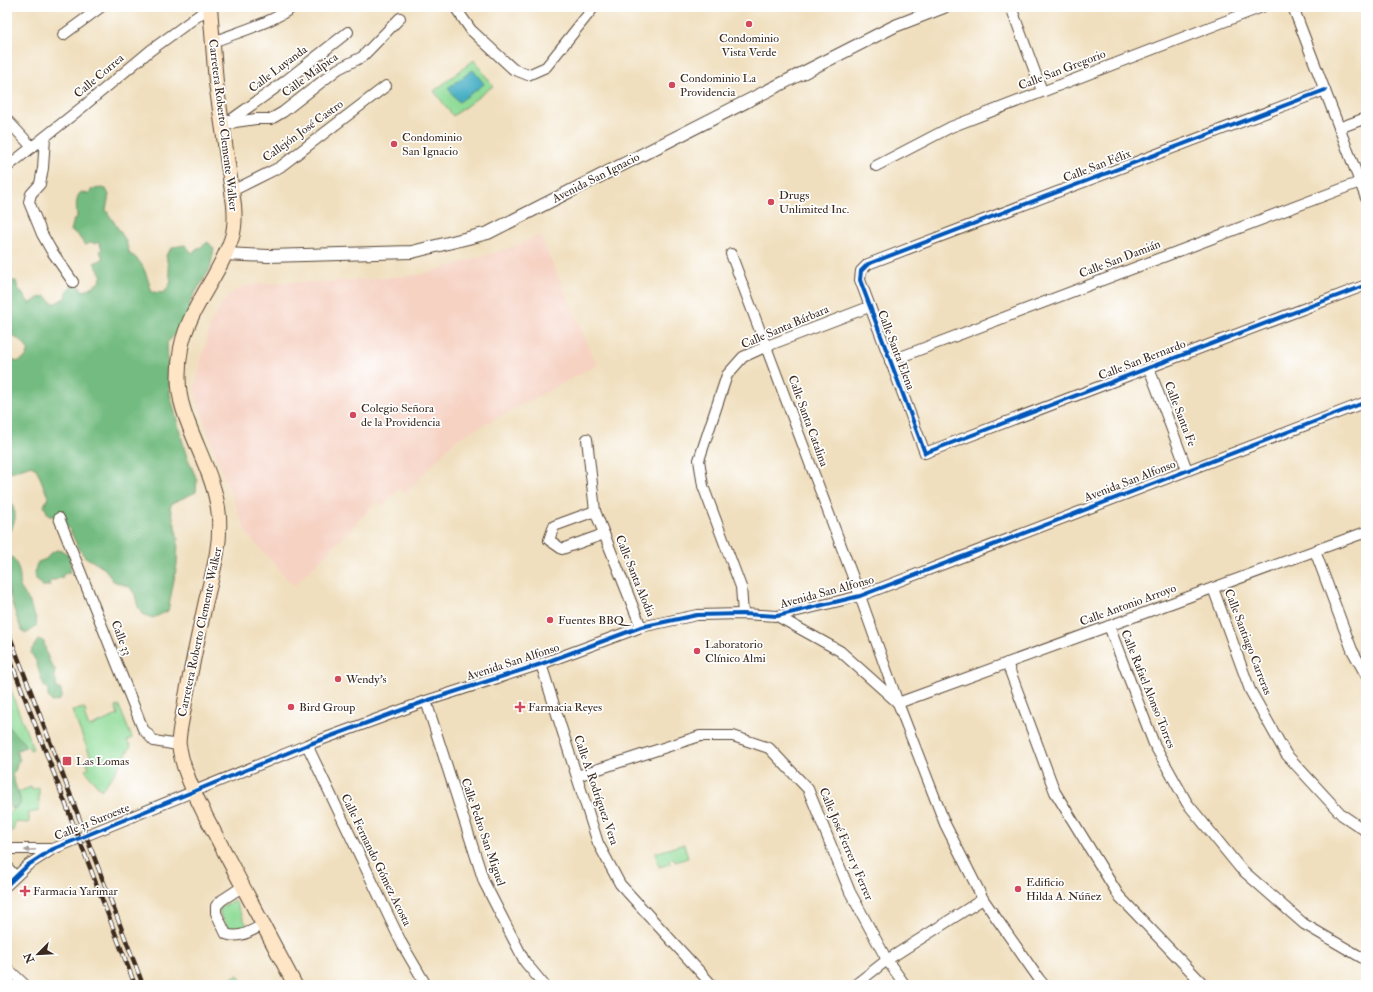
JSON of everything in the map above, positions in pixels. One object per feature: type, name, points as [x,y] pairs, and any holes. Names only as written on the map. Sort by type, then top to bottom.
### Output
[{"type":"main road","name":"Carretera Roberto Clemente Walker","points":[[210,7],[216,83],[235,221],[232,237],[225,254],[191,318],[182,346],[179,366],[182,406],[209,472],[219,514],[220,531],[218,551],[193,660],[178,745],[193,791],[292,984]]},
{"type":"street","points":[[63,36],[101,7]]},
{"type":"street","name":"Calle Correa","points":[[7,167],[151,50],[210,7]]},
{"type":"street","points":[[213,42],[250,28],[286,12],[293,7]]},
{"type":"street","points":[[455,7],[471,30],[513,69],[528,75],[546,68],[594,7]]},
{"type":"street","name":"Avenida San Ignacio","points":[[225,254],[268,256],[412,252],[488,233],[895,26],[944,7]]},
{"type":"street","points":[[1011,7],[1042,91]]},
{"type":"street","name":"Calle San Gregorio","points":[[876,166],[951,127],[1262,7]]},
{"type":"street","points":[[1294,8],[1366,198]]},
{"type":"street","name":"Calle Malpica","points":[[222,127],[242,121],[271,119],[283,112],[338,69],[362,57],[400,18]]},
{"type":"street","name":"Calle Luyanda","points":[[222,127],[284,82],[348,32]]},
{"type":"street","name":"Callejón José Castro","points":[[232,191],[280,167],[386,86]]},
{"type":"street","name":"Calle San Félix","points":[[877,260],[1325,90]]},
{"type":"street","points":[[1339,128],[1366,118]]},
{"type":"street","points":[[7,120],[32,147]]},
{"type":"street","points":[[45,137],[43,168],[40,184],[31,194],[29,202],[42,234],[73,282]]},
{"type":"street","name":"Calle San Damián","points":[[890,361],[1360,182]]},
{"type":"street","name":"Calle Santa Catalina","points":[[731,254],[767,346],[860,596],[898,703],[945,824],[983,899],[1044,985]]},
{"type":"street","name":"Calle Santa Elena","points":[[877,260],[868,264],[861,272],[860,280],[925,453]]},
{"type":"street","name":"Calle San Bernardo","points":[[925,453],[1366,285]]},
{"type":"street","name":"Calle Santa Bárbara","points":[[743,614],[741,587],[703,486],[699,460],[727,375],[743,357],[869,306]]},
{"type":"street","name":"Calle Santa Fe","points":[[1148,368],[1187,470]]},
{"type":"street","name":"Avenida San Alfonso","points":[[193,791],[307,745],[426,701],[541,664],[641,627],[697,614],[777,616],[860,596],[1366,402]]},
{"type":"street","points":[[587,439],[596,511],[604,534]]},
{"type":"street","name":"Calle Santa Alodia","points":[[596,511],[554,526],[549,540],[562,549],[604,534],[641,627]]},
{"type":"street","name":"Calle 33","points":[[59,518],[143,729],[154,741],[178,745]]},
{"type":"street","name":"Calle Antonio Arroyo","points":[[898,703],[1366,532]]},
{"type":"street","points":[[1315,551],[1352,650],[1366,675]]},
{"type":"street","name":"Calle Santiago Carreras","points":[[1213,588],[1250,690],[1286,754],[1342,815],[1366,831]]},
{"type":"street","points":[[777,616],[840,651],[898,703]]},
{"type":"street","name":"Calle Rafael Alonso Torres","points":[[1109,626],[1154,744],[1187,803],[1240,868],[1304,924],[1366,960]]},
{"type":"street","points":[[1006,663],[1056,792],[1119,896],[1204,985]]},
{"type":"street","name":"Calle A. Rodríguez Vera","points":[[541,664],[598,843],[620,884],[712,985]]},
{"type":"street","name":"Calle Pedro San Miguel","points":[[426,701],[484,882],[525,962],[544,985]]},
{"type":"street","name":"Calle José Ferrer y Ferrer","points":[[577,776],[700,736],[733,736],[768,748],[808,789],[850,892],[887,960],[905,985]]},
{"type":"street","name":"Calle Fernando Gómez Acosta","points":[[307,745],[402,944],[426,985]]},
{"type":"street","name":"Calle 31 Suroeste","points":[[7,886],[15,876],[28,865],[53,849],[193,791]]},
{"type":"street","points":[[7,849],[53,849]]},
{"type":"street","points":[[7,867],[15,876]]},
{"type":"street","points":[[242,887],[222,900],[216,906],[216,912],[226,934],[234,937],[243,935],[263,925]]},
{"type":"street","points":[[855,985],[887,960],[983,899]]},
{"type":"street","points":[[7,968],[24,985]]},
{"type":"shaded area","name":"Colegio Señora de la Providencia","points":[[540,235],[597,365],[455,440],[406,493],[399,488],[383,506],[376,500],[366,513],[294,586],[247,534],[220,466],[194,390],[211,323],[228,295],[247,285],[293,282],[328,282],[421,275],[507,249]]},
{"type":"green space","points":[[474,60],[493,86],[453,116],[434,91]]},
{"type":"green space","points":[[92,189],[106,189],[109,195],[106,210],[125,239],[130,254],[139,260],[142,265],[147,275],[152,292],[164,293],[171,282],[166,255],[173,247],[185,245],[192,253],[208,242],[214,249],[210,269],[190,301],[188,327],[176,333],[167,343],[170,394],[186,454],[197,480],[196,492],[172,503],[170,508],[178,539],[177,564],[168,611],[153,618],[144,615],[138,607],[135,595],[130,587],[113,581],[105,569],[84,556],[70,530],[57,516],[49,516],[44,506],[48,497],[37,470],[31,465],[7,472],[7,355],[17,362],[25,358],[29,351],[22,341],[7,332],[7,281],[16,281],[18,288],[30,304],[38,298],[46,296],[52,303],[56,303],[66,297],[67,292],[73,285],[80,287],[83,291],[101,281],[100,278],[102,276],[94,263],[103,259],[99,242],[94,244],[93,242],[85,245],[77,234],[71,231],[74,219],[77,218],[77,197],[81,192],[89,194]]},
{"type":"green space","points":[[7,488],[15,513],[15,519],[11,531],[7,532]]},
{"type":"green space","points":[[57,550],[65,552],[69,557],[71,564],[70,572],[62,575],[63,577],[49,582],[50,586],[42,586],[35,577],[36,566],[38,562],[46,559],[51,553]]},
{"type":"green space","points":[[7,557],[12,557],[18,567],[20,587],[30,602],[36,617],[36,626],[27,633],[24,633],[21,629],[10,594],[6,567]]},
{"type":"green space","points":[[38,640],[44,642],[49,661],[55,669],[54,677],[56,679],[57,689],[60,689],[62,694],[60,700],[55,702],[52,702],[48,696],[48,690],[44,686],[36,661],[31,653]]},
{"type":"green space","points":[[7,681],[33,749],[30,750],[28,746],[25,747],[22,741],[10,730],[7,714]]},
{"type":"green space","points":[[119,706],[132,738],[127,741],[131,746],[112,777],[101,790],[85,770],[89,768],[87,763],[92,760],[72,711],[84,708],[86,713],[84,714],[89,727],[118,715],[115,707]]},
{"type":"green space","points":[[7,714],[9,727],[22,740],[25,747],[16,751],[20,760],[17,763],[16,769],[12,775],[20,799],[20,805],[11,809],[7,801]]},
{"type":"green space","points":[[31,787],[32,790],[39,787],[39,811],[29,813],[29,823],[14,822],[14,831],[7,830],[7,813],[12,811],[11,809],[16,808],[20,799],[18,792]]},
{"type":"green space","points":[[684,844],[688,858],[675,862],[674,858],[669,860],[670,864],[659,867],[655,853]]},
{"type":"green space","points":[[235,901],[247,926],[242,930],[230,932],[220,914],[220,908]]},
{"type":"green space","points":[[238,975],[244,985],[227,985],[227,980]]},
{"type":"water","points":[[473,70],[484,84],[459,102],[448,88]]},
{"type":"railway","points":[[7,629],[143,985]]},
{"type":"railway","points":[[7,651],[135,985]]},
{"type":"cycle path","points":[[1325,90],[868,264],[861,271],[860,280],[925,453],[1366,285]]},
{"type":"cycle path","points":[[7,885],[28,865],[53,849],[307,745],[426,701],[541,664],[641,627],[697,615],[743,614],[777,616],[860,596],[1366,402]]},
{"type":"place","name":"Condominio Vista Verde","points":[[749,24]]},
{"type":"place","name":"Condominio La Providencia","points":[[672,85]]},
{"type":"place","name":"Condominio San Ignacio","points":[[394,144]]},
{"type":"place","name":"Drugs Unlimited Inc.","points":[[771,202]]},
{"type":"place","name":"Colegio Señora de la Providencia","points":[[353,415]]},
{"type":"place","name":"Fuentes BBQ","points":[[550,620]]},
{"type":"place","name":"Laboratorio Clínico Almi","points":[[697,651]]},
{"type":"place","name":"Wendy's","points":[[338,679]]},
{"type":"place","name":"Bird Group","points":[[291,707]]},
{"type":"place","name":"Farmacia Reyes","points":[[520,707]]},
{"type":"place","name":"Las Lomas","points":[[67,761]]},
{"type":"place","name":"Edificio Hilda A. Núñez","points":[[1018,889]]},
{"type":"place","name":"Farmacia Yarimar","points":[[25,891]]}]
